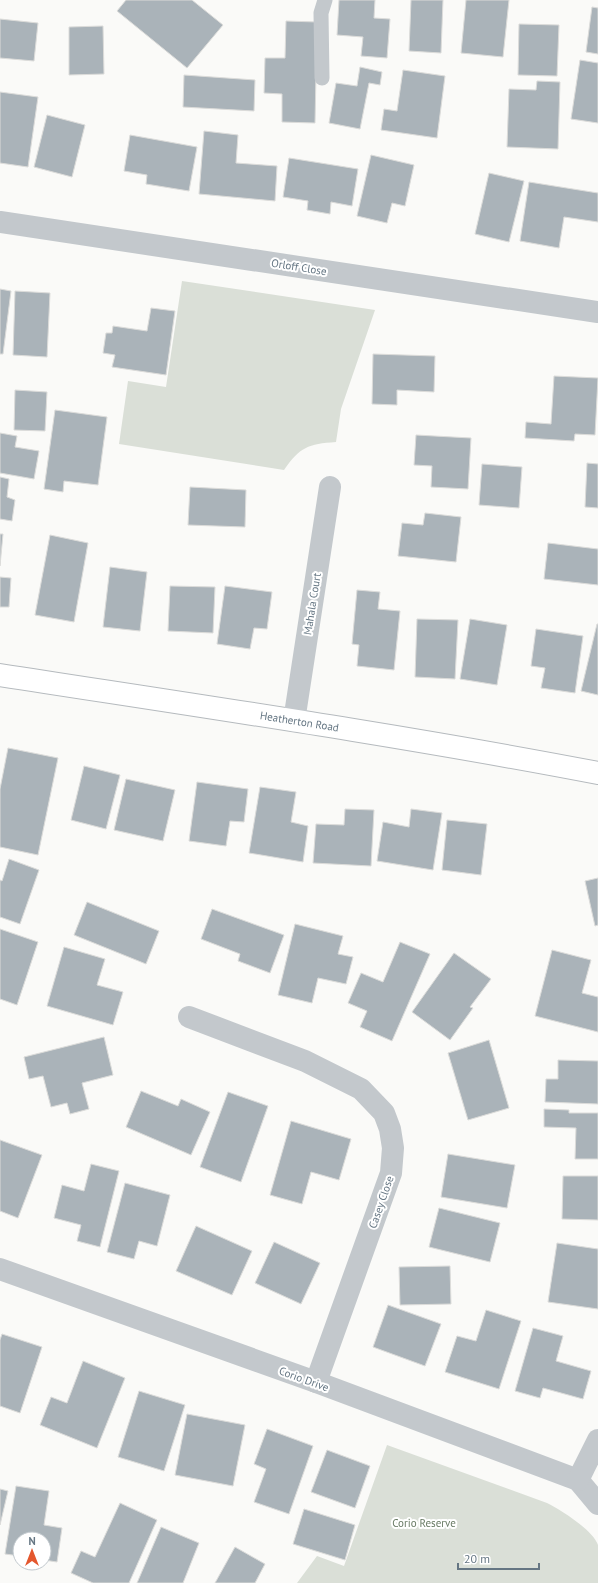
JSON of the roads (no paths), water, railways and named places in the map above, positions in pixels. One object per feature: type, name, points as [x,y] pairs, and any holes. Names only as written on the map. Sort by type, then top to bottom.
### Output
[{"type":"main road","name":"Heatherton Road","points":[[0,675],[294,720],[485,752],[598,774]]},
{"type":"street","name":"Orloff Close","points":[[0,222],[598,312]]},
{"type":"street","name":"Mahala Court","points":[[294,720],[330,487]]},
{"type":"street","name":"Casey Close","points":[[189,1017],[305,1061],[361,1089],[384,1113],[390,1129],[393,1148],[391,1173],[316,1382]]},
{"type":"street","name":"Corio Drive","points":[[0,1269],[316,1382],[578,1480],[598,1504]]},
{"type":"street","points":[[578,1480],[598,1440]]},
{"type":"lane","points":[[322,78],[321,13],[326,0]]},
{"type":"park label","name":"Corio Reserve","points":[[424,1523]]}]
